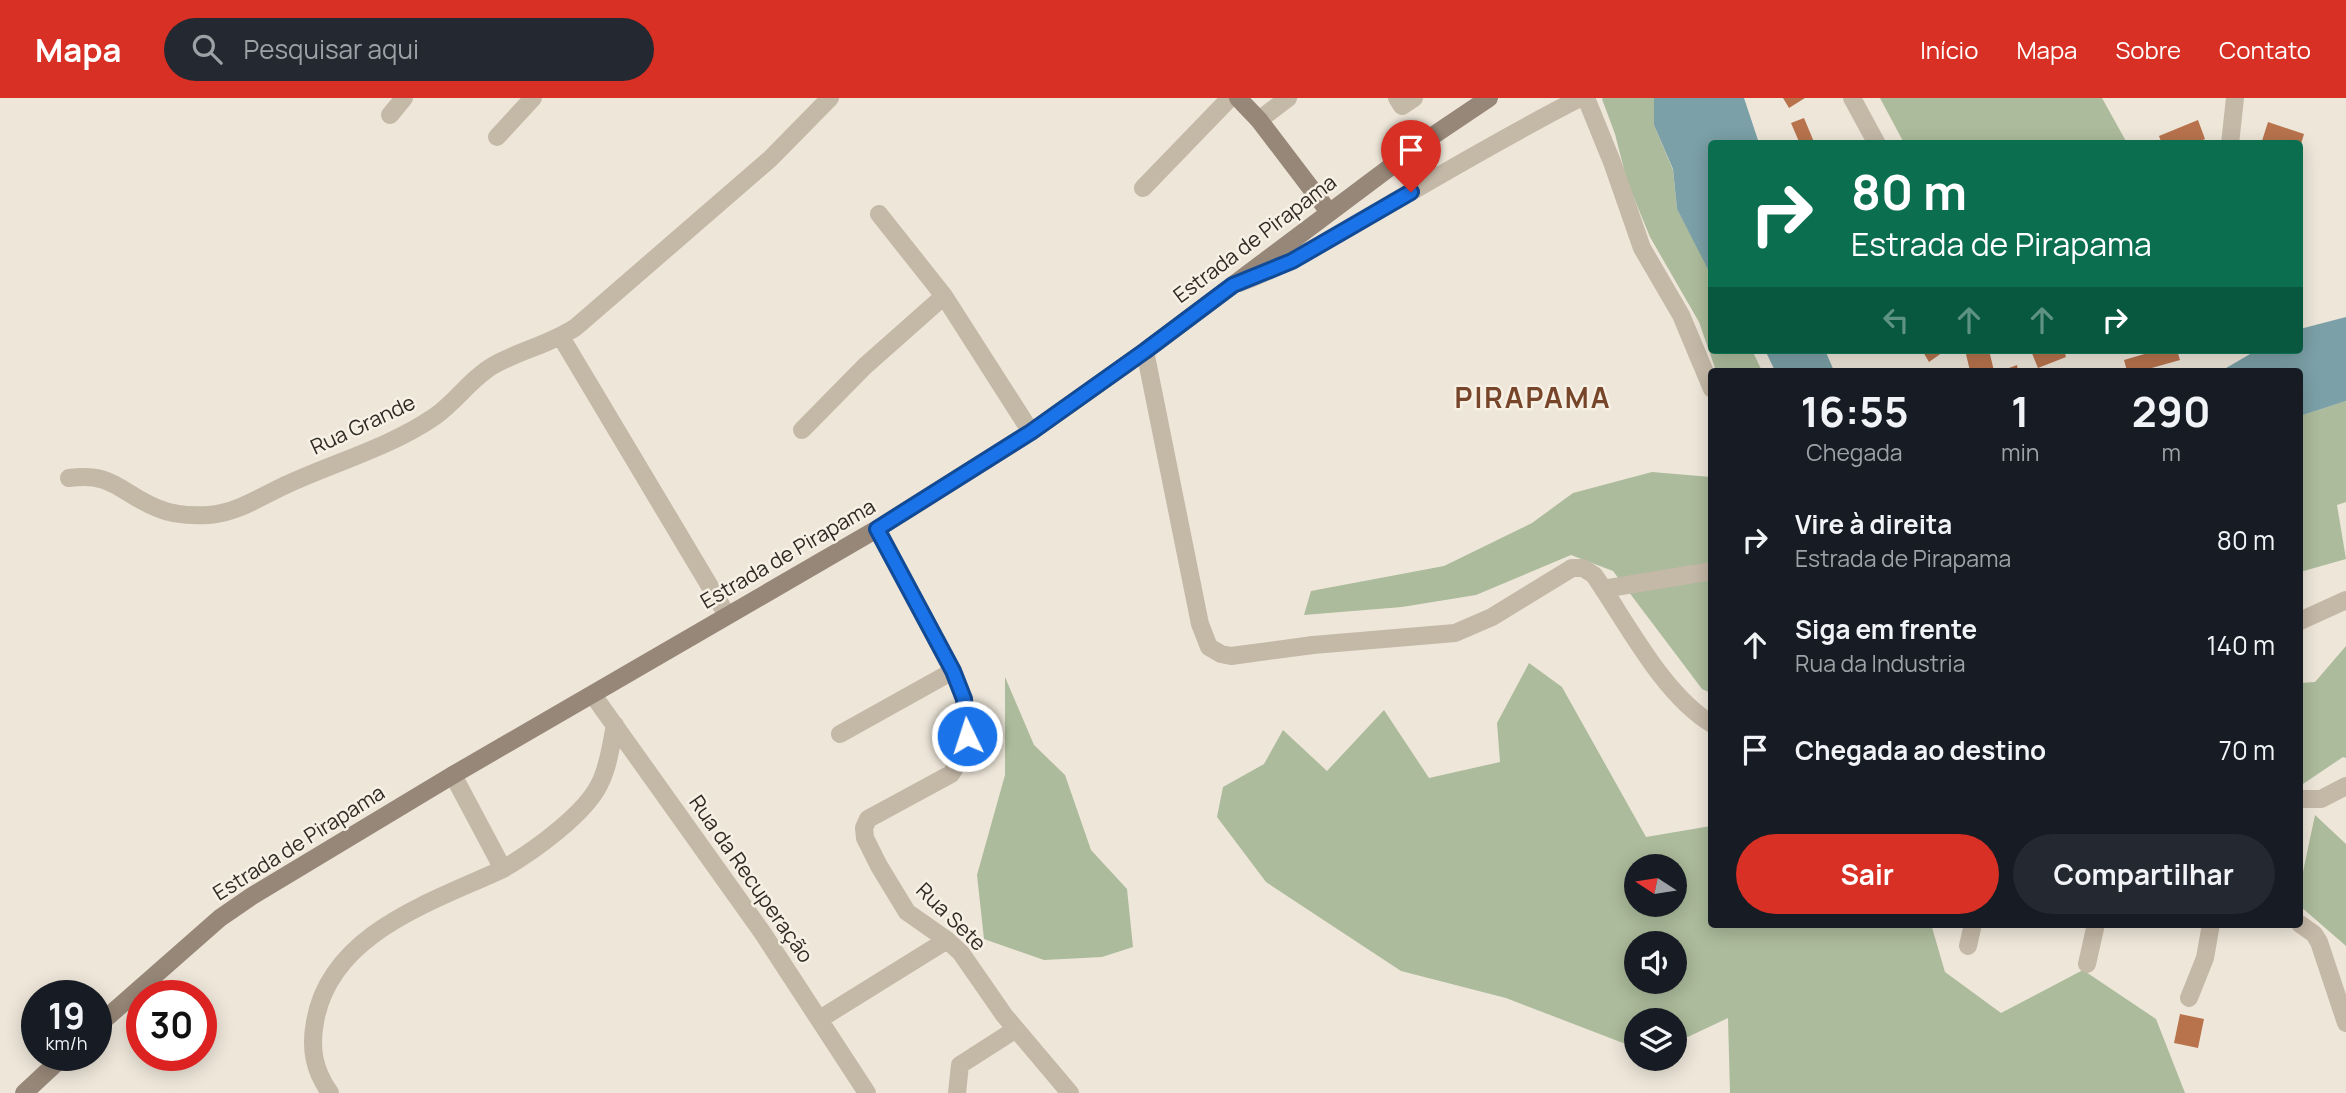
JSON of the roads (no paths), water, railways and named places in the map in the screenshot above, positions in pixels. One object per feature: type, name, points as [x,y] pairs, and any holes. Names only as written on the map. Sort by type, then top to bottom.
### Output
[{"type":"street","points":[[390,116],[404,98]]},
{"type":"street","points":[[497,136],[533,98]]},
{"type":"street","name":"Rua Grande","points":[[69,478],[103,478],[150,505],[168,512],[198,515],[227,512],[419,426],[451,404],[477,376],[494,365],[561,337],[576,327],[770,159],[830,98]]},
{"type":"street","points":[[1143,188],[1230,98]]},
{"type":"street","points":[[1238,98],[1259,120],[1343,231]]},
{"type":"street","points":[[1259,120],[1288,98]]},
{"type":"street","name":"Estrada de Pirapama","points":[[112,1013],[220,918],[252,896],[453,775],[877,529],[1031,432],[1145,351],[1425,141],[1489,98]]},
{"type":"street","points":[[1233,285],[1292,261],[1580,98]]},
{"type":"street","points":[[1586,98],[1642,248],[1681,316],[1708,380]]},
{"type":"street","points":[[1852,98],[1875,140]]},
{"type":"street","points":[[2230,140],[2235,98]]},
{"type":"street","points":[[879,214],[944,296],[1031,432]]},
{"type":"street","points":[[802,430],[865,366],[944,296]]},
{"type":"street","points":[[561,337],[727,615]]},
{"type":"street","points":[[1145,351],[1200,624],[1209,647],[1231,656],[1313,645],[1455,633],[1492,617],[1572,568],[1589,570],[1663,677],[1686,703],[1708,721]]},
{"type":"street","points":[[840,734],[953,671],[877,529]]},
{"type":"street","points":[[1603,589],[1708,572]]},
{"type":"street","points":[[2303,620],[2346,600]]},
{"type":"street","name":"Rua Sete","points":[[953,671],[964,699],[967,718],[965,753],[951,774],[868,819],[864,828],[865,838],[907,912],[947,940],[972,967],[995,1002],[1070,1093]]},
{"type":"street","name":"Rua da Recuperação","points":[[593,695],[762,932],[867,1093]]},
{"type":"street","points":[[330,1093],[318,1075],[313,1055],[313,1035],[321,999],[339,969],[393,920],[503,869],[536,847],[592,797],[606,769],[615,725]]},
{"type":"street","points":[[453,775],[503,869]]},
{"type":"street","points":[[2303,800],[2321,799],[2346,786]]},
{"type":"street","points":[[2303,925],[2319,942],[2346,1023]]},
{"type":"street","points":[[1968,946],[1972,928]]},
{"type":"street","points":[[2087,964],[2095,928]]},
{"type":"street","points":[[2189,998],[2206,958],[2210,928]]},
{"type":"street","points":[[820,1019],[947,940]]},
{"type":"street","points":[[957,1093],[960,1065],[1016,1029]]},
{"type":"street","points":[[24,1093],[48,1071]]},
{"type":"water","points":[[1654,98],[1744,98],[1758,140],[1708,140],[1708,269],[1677,209],[1673,169],[1654,125]]},
{"type":"water","points":[[2346,317],[2346,401],[2303,415],[2303,368],[2226,368],[2250,354],[2303,354],[2303,328]]},
{"type":"water","points":[[1767,354],[1827,354],[1833,368],[1774,368]]},
{"type":"district","name":"PIRAPAMA","points":[[1533,398]]}]
